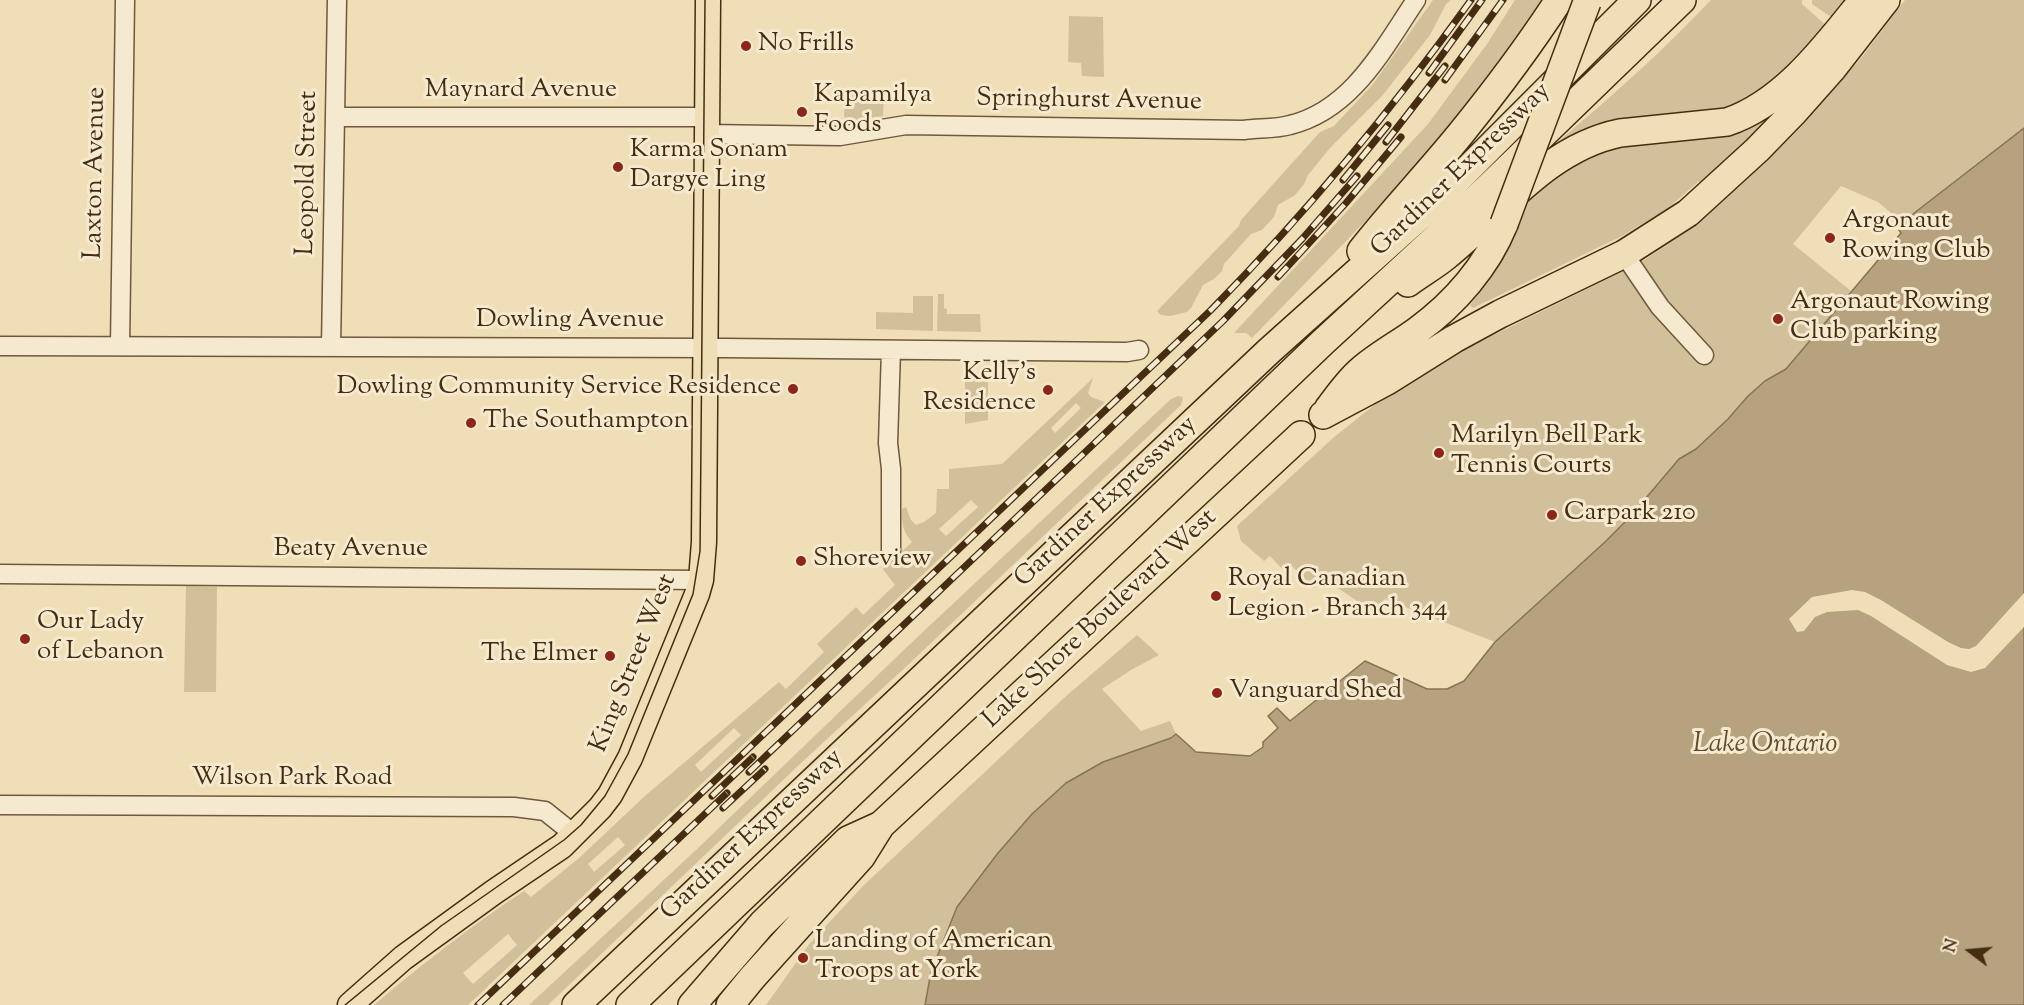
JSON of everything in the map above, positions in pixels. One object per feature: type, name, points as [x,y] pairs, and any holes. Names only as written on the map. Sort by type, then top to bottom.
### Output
[{"type":"highway","points":[[1319,305],[1524,53],[1559,0]]},
{"type":"highway","name":"Gardiner Expressway","points":[[576,1005],[1319,305],[1431,206],[1637,0]]},
{"type":"highway","name":"Gardiner Expressway","points":[[630,1005],[1323,342],[1437,237],[1682,0]]},
{"type":"highway","points":[[1822,51],[1845,15],[1851,0]]},
{"type":"highway","points":[[1323,342],[1445,257],[1534,177],[1555,160],[1573,150],[1606,136],[1710,125],[1743,117],[1760,108],[1822,51],[1863,0]]},
{"type":"highway","points":[[1323,415],[1357,398],[1439,347],[1491,319],[1624,254],[1688,213],[1757,150],[1833,68],[1886,0]]},
{"type":"highway","points":[[1323,415],[1360,371],[1420,328],[1464,288],[1491,254],[1587,1]]},
{"type":"highway","name":"Lake Shore Boulevard West","points":[[730,1005],[861,857],[880,825],[1300,435]]},
{"type":"highway","name":"Lake Shore Boulevard West","points":[[693,1005],[762,924],[848,840],[880,825]]},
{"type":"main road","name":"King Street West","points":[[350,1005],[403,958],[575,835],[610,795],[630,758],[693,604],[701,580],[704,542],[708,0]]},
{"type":"main road","name":"Lake Shore Boulevard West","points":[[1300,435],[1323,415]]},
{"type":"street","name":"Laxton Avenue","points":[[120,346],[124,0]]},
{"type":"street","name":"Leopold Street","points":[[331,347],[337,0]]},
{"type":"street","name":"Springhurst Avenue","points":[[706,126],[840,136],[906,125],[1244,130],[1289,126],[1316,115],[1351,91],[1365,75],[1416,0]]},
{"type":"street","name":"Maynard Avenue","points":[[335,117],[706,126]]},
{"type":"street","points":[[1624,254],[1660,307],[1704,355]]},
{"type":"street","name":"Dowling Avenue","points":[[0,346],[1116,352],[1139,350]]},
{"type":"street","points":[[891,350],[888,443],[891,469],[891,550]]},
{"type":"street","name":"Beaty Avenue","points":[[0,574],[701,580]]},
{"type":"street","name":"Wilson Park Road","points":[[0,805],[514,807],[545,811],[575,835]]},
{"type":"shaded area","points":[[1433,0],[1451,0],[1446,4],[1430,35],[1382,96],[1330,148],[1295,195],[1278,205],[1274,217],[1262,230],[1251,234],[1224,264],[1222,271],[1203,285],[1187,312],[1170,316],[1161,315],[1157,311],[1239,226],[1241,220],[1320,132],[1334,126],[1373,84]]},
{"type":"shaded area","points":[[1515,0],[1550,0],[1418,167],[1252,338],[1246,333],[1234,333],[1428,124],[1487,44]]},
{"type":"shaded area","points":[[1711,0],[1802,0],[1802,4],[1828,27],[1779,79],[1748,102],[1720,114],[1585,131],[1559,141],[1637,73]]},
{"type":"shaded area","points":[[1812,0],[1845,0],[1834,19],[1812,4]]},
{"type":"shaded area","points":[[1905,0],[2024,0],[2024,128],[1903,223],[1878,202],[1841,186],[1793,244],[1851,291],[1786,369],[1765,381],[1696,449],[1679,459],[1629,518],[1605,542],[1495,642],[1385,599],[1372,611],[1332,584],[1331,573],[1314,588],[1292,566],[1285,572],[1270,556],[1264,561],[1241,541],[1237,526],[1333,438],[1383,398],[1457,353],[1638,264],[1694,227],[1763,165],[1802,126],[1862,57]]},
{"type":"shaded area","points":[[1069,16],[1103,17],[1104,77],[1082,76],[1081,63],[1068,62]]},
{"type":"shaded area","points":[[845,92],[884,93],[883,116],[846,122]]},
{"type":"shaded area","points":[[1764,113],[1769,119],[1702,181],[1667,209],[1622,236],[1473,308],[1470,305],[1492,277],[1512,243],[1533,191],[1589,154]]},
{"type":"shaded area","points":[[938,294],[944,294],[944,308],[947,309],[947,314],[980,314],[981,332],[937,331]]},
{"type":"shaded area","points":[[913,296],[933,296],[933,331],[876,329],[876,312],[913,313]]},
{"type":"shaded area","points":[[965,372],[988,373],[988,420],[965,424]]},
{"type":"shaded area","points":[[1093,378],[1088,393],[1091,397],[1105,402],[468,1005],[374,1005],[447,946],[504,904],[524,891],[531,897],[579,858],[646,795],[779,682],[786,689],[824,652],[817,644],[856,607],[863,615],[895,585],[883,569],[912,542],[903,527],[902,509],[906,507],[911,520],[916,525],[924,522],[936,513],[937,489],[949,489],[949,469],[1002,464]],"holes":[[[1076,403],[1081,408],[1055,433],[1051,428]],[[971,500],[978,507],[946,536],[939,529]],[[734,728],[741,735],[701,772],[695,765]],[[618,837],[625,845],[594,872],[588,864]],[[508,934],[517,945],[473,984],[463,973]]]},
{"type":"shaded area","points":[[1178,396],[1183,397],[1181,405],[548,1005],[529,1005],[696,850],[908,646],[1171,399]]},
{"type":"shaded area","points":[[186,586],[217,587],[216,692],[184,692]]},
{"type":"shaded area","points":[[1137,635],[1159,655],[1102,689],[1141,731],[1170,721],[1176,734],[1171,738],[1103,762],[1066,783],[1032,814],[998,853],[931,972],[925,1005],[766,1005],[810,943],[864,885],[1065,697]]},
{"type":"water","name":"Lake Ontario","points":[[2024,128],[2024,1005],[925,1005],[931,972],[957,907],[998,853],[1032,814],[1066,783],[1103,762],[1171,738],[1176,734],[1196,752],[1250,756],[1263,747],[1263,742],[1278,728],[1268,716],[1277,708],[1290,721],[1365,661],[1427,689],[1447,689],[1464,681],[1495,642],[1629,518],[1679,459],[1696,449],[1765,381],[1786,369],[1901,233],[1900,224]]},
{"type":"pier","points":[[1852,590],[1865,592],[1881,600],[1961,648],[1969,649],[1976,646],[2024,593],[2024,627],[1985,668],[1971,672],[1947,665],[1858,610],[1827,612],[1815,617],[1804,631],[1797,632],[1789,619],[1812,597]]},
{"type":"tram line","points":[[345,1005],[441,926],[564,840],[581,825],[605,796],[628,754],[693,594],[700,551],[705,0]]},
{"type":"railway","points":[[478,1005],[1211,310],[1281,236],[1347,160],[1471,0]]},
{"type":"railway","points":[[1429,73],[1482,0]]},
{"type":"railway","points":[[1445,80],[1503,0]]},
{"type":"railway","points":[[1386,142],[1445,66]]},
{"type":"railway","points":[[1343,180],[1388,125]]},
{"type":"railway","points":[[1278,277],[1346,203],[1401,137]]},
{"type":"railway","points":[[749,772],[1223,321],[1302,239],[1357,176]]},
{"type":"railway","points":[[712,796],[753,757]]},
{"type":"railway","points":[[723,808],[765,769]]},
{"type":"railway","points":[[503,1005],[727,793]]},
{"type":"place","name":"No Frills","points":[[746,46]]},
{"type":"place","name":"Kapamilya Foods","points":[[802,112]]},
{"type":"place","name":"Karma Sonam Dargye Ling","points":[[618,167]]},
{"type":"place","name":"Argonaut Rowing Club","points":[[1830,238]]},
{"type":"place","name":"Argonaut Rowing Club parking","points":[[1778,319]]},
{"type":"place","name":"Dowling Community Service Residence","points":[[793,389]]},
{"type":"place","name":"Kelly's Residence","points":[[1048,390]]},
{"type":"place","name":"The Southampton","points":[[471,423]]},
{"type":"place","name":"Marilyn Bell Park Tennis Courts","points":[[1439,453]]},
{"type":"place","name":"Carpark 210","points":[[1552,515]]},
{"type":"place","name":"Shoreview","points":[[801,561]]},
{"type":"place","name":"Royal Canadian Legion - Branch 344","points":[[1216,596]]},
{"type":"place","name":"Our Lady of Lebanon","points":[[25,639]]},
{"type":"place","name":"The Elmer","points":[[610,656]]},
{"type":"place","name":"Vanguard Shed","points":[[1217,693]]},
{"type":"place","name":"Landing of American Troops at York","points":[[803,958]]}]
